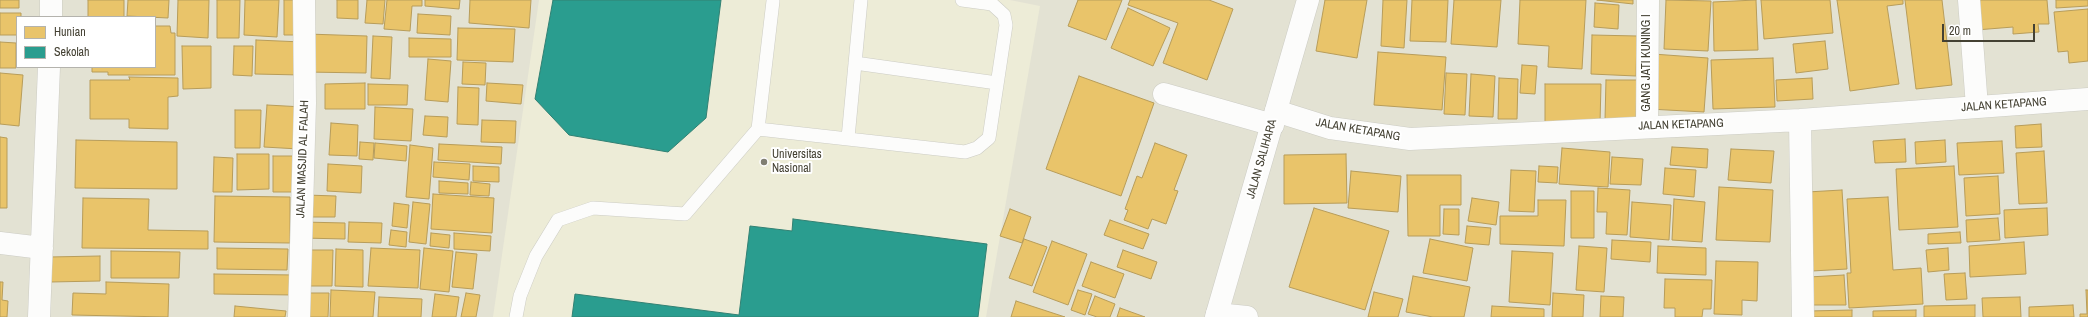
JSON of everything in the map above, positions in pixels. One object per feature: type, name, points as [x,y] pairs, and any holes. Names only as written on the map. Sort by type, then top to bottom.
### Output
[{"type":"street","points":[[51,0],[51,16]]},
{"type":"street","name":"JALAN MASJID AL FALAH","points":[[299,317],[305,103],[304,0]]},
{"type":"street","name":"JALAN SALIHARA","points":[[1216,316],[1308,0]]},
{"type":"street","name":"GANG JATI KUNING I","points":[[1647,126],[1648,0]]},
{"type":"street","points":[[1969,0],[1977,107]]},
{"type":"street","points":[[40,317],[49,68]]},
{"type":"street","name":"JALAN KETAPANG","points":[[1164,94],[1274,118],[1330,128],[1410,139],[1647,126],[1800,120],[2088,99]]},
{"type":"street","points":[[1800,120],[1803,317]]},
{"type":"street","points":[[0,243],[42,248]]},
{"type":"street","points":[[1216,316],[1247,317]]},
{"type":"lane","points":[[516,317],[520,296],[536,256],[558,220],[593,208],[685,214],[758,129],[773,0]]},
{"type":"lane","points":[[848,138],[861,0]]},
{"type":"lane","points":[[758,129],[965,152],[978,148],[989,138],[996,83],[1006,25],[1004,14],[992,4],[962,0]]},
{"type":"lane","points":[[855,63],[996,83]]},
{"type":"shaded area","points":[[0,0],[2088,0],[2088,317],[0,317]]},
{"type":"shaded area","name":"Universitas Nasional","points":[[539,0],[1010,0],[1040,6],[986,317],[493,317]]},
{"type":"building: Hunian","points":[[0,0],[19,0],[19,8],[0,8]]},
{"type":"building: Hunian","points":[[88,0],[124,0],[124,16],[88,16]]},
{"type":"building: Hunian","points":[[128,0],[169,0],[168,18],[156,17],[156,16],[127,16]]},
{"type":"building: Hunian","points":[[178,0],[209,0],[208,38],[177,36]]},
{"type":"building: Hunian","points":[[217,0],[240,0],[239,38],[217,38]]},
{"type":"building: Hunian","points":[[245,0],[279,0],[277,37],[244,35]]},
{"type":"building: Hunian","points":[[284,0],[302,0],[302,35],[284,35]]},
{"type":"building: Hunian","points":[[337,0],[358,0],[358,19],[337,18]]},
{"type":"building: Hunian","points":[[367,0],[385,0],[383,24],[365,23]]},
{"type":"building: Hunian","points":[[387,0],[422,0],[422,6],[412,6],[410,31],[384,29]]},
{"type":"building: Hunian","points":[[425,0],[460,0],[459,9],[425,6]]},
{"type":"building: Hunian","points":[[470,0],[531,0],[529,28],[469,23]]},
{"type":"building: Hunian","points":[[1078,0],[1122,0],[1106,40],[1068,26]]},
{"type":"building: Hunian","points":[[1130,0],[1209,0],[1233,9],[1207,80],[1163,63],[1178,23],[1128,5]]},
{"type":"building: Hunian","points":[[1325,0],[1367,0],[1357,58],[1316,51]]},
{"type":"building: Hunian","points":[[1383,0],[1407,0],[1404,48],[1381,46]]},
{"type":"building: Hunian","points":[[1412,0],[1448,0],[1446,42],[1410,41]]},
{"type":"building: Hunian","points":[[1454,0],[1501,0],[1497,47],[1451,44]]},
{"type":"building: Hunian","points":[[1520,0],[1586,0],[1582,69],[1548,67],[1549,46],[1518,44]]},
{"type":"building: Hunian","points":[[1597,0],[1633,0],[1633,4]]},
{"type":"building: Hunian","points":[[1666,0],[1711,1],[1708,51],[1664,49]]},
{"type":"building: Hunian","points":[[1756,0],[1758,50],[1714,51],[1713,2]]},
{"type":"building: Hunian","points":[[1761,0],[1830,0],[1833,33],[1764,39]]},
{"type":"building: Hunian","points":[[1837,0],[1903,0],[1903,4],[1887,6],[1899,84],[1850,91]]},
{"type":"building: Hunian","points":[[1905,0],[1942,0],[1952,85],[1916,89]]},
{"type":"building: Hunian","points":[[1973,0],[2047,0],[2049,24],[2038,24],[2039,32],[2013,34],[2013,27],[1976,30]]},
{"type":"building: Hunian","points":[[2056,0],[2088,0],[2088,6],[2056,8]]},
{"type":"building: Hunian","points":[[1595,3],[1619,5],[1618,29],[1594,27]]},
{"type":"building: Hunian","points":[[1128,8],[1170,28],[1153,66],[1111,48]]},
{"type":"building: Hunian","points":[[2088,9],[2088,61],[2069,63],[2068,51],[2058,52],[2054,12]]},
{"type":"building: Hunian","points":[[0,13],[21,13],[21,16],[16,16],[16,35],[0,35]]},
{"type":"building: Hunian","points":[[418,14],[451,16],[450,35],[417,33]]},
{"type":"building: Hunian","points":[[156,26],[170,26],[171,33],[175,33],[175,75],[108,75],[108,72],[92,72],[92,68],[156,68]]},
{"type":"building: Hunian","points":[[458,28],[515,29],[513,62],[457,60]]},
{"type":"building: Hunian","points":[[307,34],[367,36],[366,73],[306,72]]},
{"type":"building: Hunian","points":[[1592,35],[1637,36],[1636,76],[1591,74]]},
{"type":"building: Hunian","points":[[373,36],[392,37],[390,79],[371,78]]},
{"type":"building: Hunian","points":[[409,38],[451,39],[451,57],[409,57]]},
{"type":"building: Hunian","points":[[256,40],[302,42],[301,75],[255,74]]},
{"type":"building: Hunian","points":[[1825,41],[1828,69],[1796,73],[1793,44]]},
{"type":"building: Hunian","points":[[0,42],[16,43],[16,68],[0,68]]},
{"type":"building: Hunian","points":[[182,46],[211,46],[211,88],[183,89]]},
{"type":"building: Hunian","points":[[234,46],[253,46],[252,76],[233,75]]},
{"type":"building: Hunian","points":[[1378,52],[1446,57],[1442,110],[1374,105]]},
{"type":"building: Hunian","points":[[1653,54],[1708,58],[1704,112],[1649,109]]},
{"type":"building: Hunian","points":[[1773,58],[1775,107],[1713,109],[1711,60]]},
{"type":"building: Hunian","points":[[428,59],[451,61],[448,102],[425,100]]},
{"type":"building: Hunian","points":[[463,62],[486,63],[485,85],[462,84]]},
{"type":"building: Hunian","points":[[1522,65],[1537,66],[1535,94],[1520,93]]},
{"type":"building: Hunian","points":[[0,73],[23,75],[19,126],[0,124]]},
{"type":"building: Hunian","points":[[1446,73],[1467,74],[1465,115],[1444,114]]},
{"type":"building: Hunian","points":[[1471,74],[1495,76],[1493,117],[1469,116]]},
{"type":"building: Hunian","points":[[1079,76],[1154,103],[1121,196],[1046,169]]},
{"type":"building: Hunian","points":[[129,77],[178,78],[178,96],[168,97],[168,129],[129,128],[129,119],[90,119],[90,80],[130,80]]},
{"type":"building: Hunian","points":[[1499,78],[1518,79],[1517,119],[1498,119]]},
{"type":"building: Hunian","points":[[1812,78],[1813,99],[1777,101],[1776,80]]},
{"type":"building: Hunian","points":[[1606,80],[1637,80],[1636,121],[1605,120]]},
{"type":"building: Hunian","points":[[365,83],[365,109],[325,109],[325,84]]},
{"type":"building: Hunian","points":[[487,83],[523,85],[521,104],[486,101]]},
{"type":"building: Hunian","points":[[368,84],[408,85],[407,105],[368,105]]},
{"type":"building: Hunian","points":[[1545,84],[1601,84],[1600,123],[1545,123]]},
{"type":"building: Hunian","points":[[458,87],[479,88],[478,125],[457,124]]},
{"type":"building: Hunian","points":[[267,105],[303,107],[299,149],[264,147]]},
{"type":"building: Hunian","points":[[375,107],[413,109],[411,141],[374,139]]},
{"type":"building: Hunian","points":[[235,110],[261,110],[260,148],[235,148]]},
{"type":"building: Hunian","points":[[425,116],[448,117],[447,137],[423,135]]},
{"type":"building: Hunian","points":[[482,120],[516,121],[515,143],[481,142]]},
{"type":"building: Hunian","points":[[331,123],[358,125],[357,156],[329,155]]},
{"type":"building: Hunian","points":[[2041,124],[2042,147],[2016,148],[2015,126]]},
{"type":"building: Hunian","points":[[0,137],[7,138],[7,208],[0,208]]},
{"type":"building: Hunian","points":[[1905,139],[1906,162],[1875,163],[1873,141]]},
{"type":"building: Hunian","points":[[76,140],[177,142],[177,189],[75,188]]},
{"type":"building: Hunian","points":[[1945,140],[1946,162],[1916,164],[1915,142]]},
{"type":"building: Hunian","points":[[2002,141],[2004,173],[1959,175],[1957,143]]},
{"type":"building: Hunian","points":[[360,142],[374,143],[373,160],[359,159]]},
{"type":"building: Hunian","points":[[375,143],[407,146],[406,161],[374,158]]},
{"type":"building: Hunian","points":[[1155,143],[1187,155],[1174,190],[1178,191],[1166,224],[1152,219],[1148,229],[1124,220],[1128,210],[1125,209],[1137,176],[1142,178]]},
{"type":"building: Hunian","points":[[439,144],[502,147],[501,164],[438,160]]},
{"type":"building: Hunian","points":[[410,145],[433,148],[429,199],[406,197]]},
{"type":"building: Hunian","points":[[1672,147],[1708,149],[1707,168],[1670,165]]},
{"type":"building: Hunian","points":[[1562,148],[1610,152],[1608,187],[1559,184]]},
{"type":"building: Hunian","points":[[1731,149],[1774,151],[1771,183],[1728,180]]},
{"type":"building: Hunian","points":[[2044,151],[2047,203],[2019,204],[2016,153]]},
{"type":"building: Hunian","points":[[237,154],[269,154],[269,189],[237,190]]},
{"type":"building: Hunian","points":[[1346,154],[1347,203],[1284,204],[1284,155]]},
{"type":"building: Hunian","points":[[273,156],[301,156],[301,192],[273,192]]},
{"type":"building: Hunian","points":[[214,157],[233,158],[232,192],[213,192]]},
{"type":"building: Hunian","points":[[1612,157],[1643,159],[1641,185],[1610,184]]},
{"type":"building: Hunian","points":[[434,162],[470,164],[469,180],[433,177]]},
{"type":"building: Hunian","points":[[328,164],[362,166],[361,193],[327,191]]},
{"type":"building: Hunian","points":[[473,166],[499,167],[499,182],[473,181]]},
{"type":"building: Hunian","points":[[1539,166],[1558,167],[1557,183],[1538,182]]},
{"type":"building: Hunian","points":[[1954,166],[1958,227],[1899,230],[1896,169]]},
{"type":"building: Hunian","points":[[1665,168],[1696,170],[1694,197],[1663,194]]},
{"type":"building: Hunian","points":[[1511,170],[1536,171],[1534,212],[1509,211]]},
{"type":"building: Hunian","points":[[1351,171],[1401,176],[1398,212],[1348,208]]},
{"type":"building: Hunian","points":[[1407,175],[1461,175],[1461,205],[1440,205],[1440,236],[1408,236]]},
{"type":"building: Hunian","points":[[1998,176],[2000,214],[1966,216],[1964,178]]},
{"type":"building: Hunian","points":[[439,181],[468,183],[468,194],[439,193]]},
{"type":"building: Hunian","points":[[471,182],[490,184],[489,196],[470,195]]},
{"type":"building: Hunian","points":[[1719,187],[1773,190],[1770,242],[1716,240]]},
{"type":"building: Hunian","points":[[1598,188],[1630,190],[1627,235],[1606,234],[1607,212],[1597,212]]},
{"type":"building: Hunian","points":[[1842,190],[1847,269],[1812,271],[1807,192]]},
{"type":"building: Hunian","points":[[1571,191],[1594,191],[1594,238],[1571,238]]},
{"type":"building: Hunian","points":[[433,194],[494,198],[492,233],[431,229]]},
{"type":"building: Hunian","points":[[306,195],[336,196],[335,217],[305,217]]},
{"type":"building: Hunian","points":[[215,196],[290,197],[290,243],[214,242]]},
{"type":"building: Hunian","points":[[1888,197],[1893,270],[1921,268],[1923,304],[1849,308],[1847,273],[1851,273],[1847,199]]},
{"type":"building: Hunian","points":[[83,198],[149,199],[148,230],[208,231],[208,249],[82,248]]},
{"type":"building: Hunian","points":[[1472,198],[1499,202],[1496,225],[1468,221]]},
{"type":"building: Hunian","points":[[1674,199],[1705,202],[1702,242],[1672,240]]},
{"type":"building: Hunian","points":[[1538,200],[1566,200],[1564,246],[1500,244],[1500,216],[1538,216]]},
{"type":"building: Hunian","points":[[413,202],[430,204],[426,244],[409,242]]},
{"type":"building: Hunian","points":[[1632,202],[1671,205],[1669,240],[1630,237]]},
{"type":"building: Hunian","points":[[394,203],[409,205],[407,228],[392,226]]},
{"type":"building: Hunian","points":[[1314,208],[1389,231],[1365,310],[1289,287]]},
{"type":"building: Hunian","points":[[2047,208],[2048,235],[2005,238],[2004,210]]},
{"type":"building: Hunian","points":[[1010,209],[1031,217],[1022,243],[1000,236]]},
{"type":"building: Hunian","points":[[1444,209],[1459,209],[1459,235],[1443,234]]},
{"type":"building: Hunian","points":[[1998,218],[2000,240],[1967,242],[1966,220]]},
{"type":"building: Hunian","points":[[1110,220],[1149,234],[1143,249],[1104,235]]},
{"type":"building: Hunian","points":[[303,222],[345,223],[345,239],[302,238]]},
{"type":"building: Hunian","points":[[349,222],[382,223],[381,243],[348,242]]},
{"type":"building: Hunian","points":[[1467,226],[1491,228],[1489,245],[1465,243]]},
{"type":"building: Hunian","points":[[391,230],[407,232],[406,247],[389,245]]},
{"type":"building: Hunian","points":[[1960,232],[1961,243],[1928,244],[1928,234]]},
{"type":"building: Hunian","points":[[431,233],[450,235],[449,248],[430,246]]},
{"type":"building: Hunian","points":[[454,233],[491,236],[490,251],[454,249]]},
{"type":"building: Hunian","points":[[1024,239],[1047,247],[1032,286],[1009,278]]},
{"type":"building: Hunian","points":[[1430,239],[1473,248],[1467,281],[1423,273]]},
{"type":"building: Hunian","points":[[1612,240],[1651,242],[1650,262],[1611,259]]},
{"type":"building: Hunian","points":[[1052,241],[1087,254],[1068,305],[1033,292]]},
{"type":"building: Hunian","points":[[2024,242],[2026,274],[1970,277],[1969,246]]},
{"type":"building: Hunian","points":[[1579,246],[1607,248],[1604,292],[1576,290]]},
{"type":"building: Hunian","points":[[1658,246],[1706,248],[1706,275],[1657,273]]},
{"type":"building: Hunian","points":[[217,248],[288,249],[287,270],[217,269]]},
{"type":"building: Hunian","points":[[371,248],[420,250],[418,288],[368,286]]},
{"type":"building: Hunian","points":[[424,248],[453,251],[449,292],[420,289]]},
{"type":"building: Hunian","points":[[1948,248],[1949,270],[1928,272],[1926,250]]},
{"type":"building: Hunian","points":[[336,249],[363,250],[363,287],[335,286]]},
{"type":"building: Hunian","points":[[304,250],[333,250],[332,286],[303,286]]},
{"type":"building: Hunian","points":[[1123,250],[1157,262],[1151,279],[1117,267]]},
{"type":"building: Hunian","points":[[111,251],[180,252],[179,278],[111,278]]},
{"type":"building: Hunian","points":[[1512,251],[1553,253],[1550,305],[1509,302]]},
{"type":"building: Hunian","points":[[456,252],[477,254],[473,289],[452,287]]},
{"type":"building: Hunian","points":[[100,256],[100,281],[50,282],[49,257]]},
{"type":"building: Hunian","points":[[1716,261],[1758,262],[1757,301],[1742,300],[1742,315],[1714,314]]},
{"type":"building: Hunian","points":[[1091,262],[1124,274],[1115,298],[1082,286]]},
{"type":"building: Hunian","points":[[1965,273],[1967,299],[1946,300],[1944,274]]},
{"type":"building: Hunian","points":[[214,274],[295,275],[295,295],[214,294]]},
{"type":"building: Hunian","points":[[1844,275],[1846,305],[1812,305],[1809,277]]},
{"type":"building: Hunian","points":[[1413,276],[1470,287],[1464,317],[1433,317],[1406,312]]},
{"type":"building: Hunian","points":[[1665,279],[1712,280],[1711,309],[1703,309],[1702,317],[1675,317],[1675,308],[1664,308]]},
{"type":"building: Hunian","points":[[0,282],[3,282],[2,300],[8,301],[7,317],[0,317]]},
{"type":"building: Hunian","points":[[106,282],[169,284],[168,317],[72,315],[73,293],[106,294]]},
{"type":"building: Hunian","points":[[331,290],[375,292],[373,317],[330,317]]},
{"type":"building: Hunian","points":[[1078,290],[1092,294],[1085,315],[1071,310]]},
{"type":"building: Hunian","points":[[2086,290],[2088,290],[2088,317],[2080,317],[2080,314],[2087,314]]},
{"type":"building: Hunian","points":[[1374,292],[1403,299],[1398,317],[1368,317]]},
{"type":"building: Hunian","points":[[306,293],[329,293],[328,317],[305,317]]},
{"type":"building: Hunian","points":[[466,293],[480,295],[476,317],[461,317]]},
{"type":"building: Hunian","points":[[1553,293],[1584,295],[1583,317],[1552,317]]},
{"type":"building: Hunian","points":[[435,294],[459,297],[456,317],[432,317]]},
{"type":"building: Hunian","points":[[1095,296],[1115,304],[1110,317],[1097,317],[1088,314]]},
{"type":"building: Hunian","points":[[1601,296],[1624,297],[1623,317],[1600,317]]},
{"type":"building: Hunian","points":[[379,297],[422,299],[421,317],[378,317]]},
{"type":"building: Hunian","points":[[2020,297],[2021,317],[1983,317],[1982,298]]},
{"type":"building: Hunian","points":[[1016,301],[1065,317],[1011,317]]},
{"type":"building: Hunian","points":[[1975,305],[1975,317],[1924,317],[1924,306]]},
{"type":"building: Hunian","points":[[2073,305],[2074,317],[2029,317],[2029,307]]},
{"type":"building: Hunian","points":[[235,306],[286,311],[285,317],[234,317]]},
{"type":"building: Hunian","points":[[1492,306],[1544,309],[1544,317],[1491,317]]},
{"type":"building: Hunian","points":[[1120,308],[1145,317],[1117,317]]},
{"type":"building: Hunian","points":[[1852,310],[1852,317],[1809,317],[1809,311]]},
{"type":"building: Hunian","points":[[1916,310],[1916,317],[1873,317],[1873,311]]},
{"type":"building: Sekolah","points":[[553,0],[721,0],[706,118],[668,152],[569,135],[535,99]]},
{"type":"building: Sekolah","points":[[793,219],[987,244],[978,317],[572,317],[575,294],[739,315],[750,226],[792,231]]},
{"type":"place","name":"Universitas Nasional","points":[[764,162]]}]
